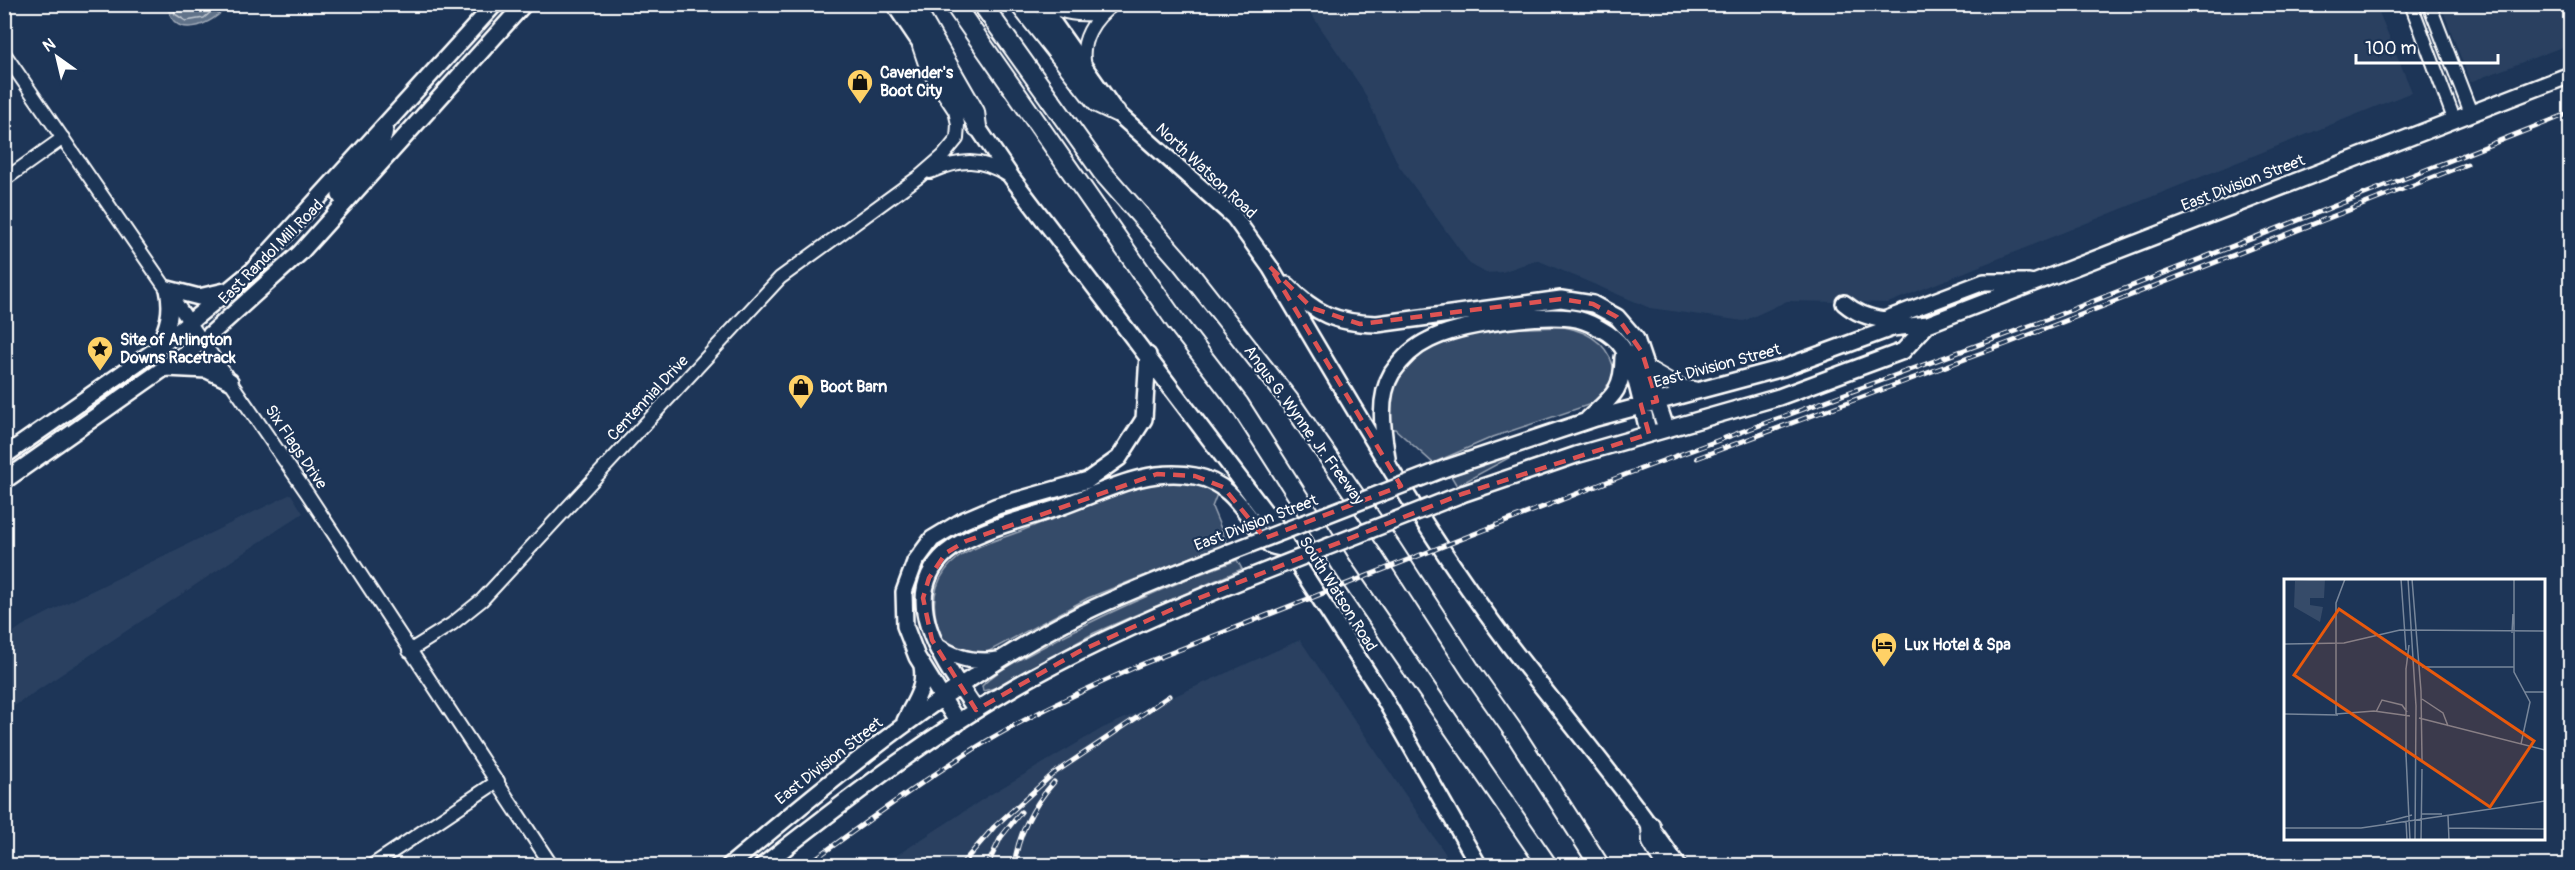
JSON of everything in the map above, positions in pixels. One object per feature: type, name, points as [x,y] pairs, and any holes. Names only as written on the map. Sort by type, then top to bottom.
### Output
[{"type":"highway","points":[[913,4],[975,112],[977,127]]},
{"type":"highway","points":[[954,4],[1176,322],[1239,404],[1353,582],[1548,866]]},
{"type":"highway","name":"Angus G. Wynne, Jr. Freeway","points":[[982,4],[1102,172],[1180,261],[1289,400],[1390,546],[1600,866]]},
{"type":"highway","points":[[1019,4],[1097,103],[1116,112]]},
{"type":"highway","points":[[1651,826],[1652,842],[1666,866]]},
{"type":"main road","name":"East Randol Mill Road","points":[[4,456],[157,349],[233,287],[283,238],[495,4]]},
{"type":"main road","name":"East Randol Mill Road","points":[[4,481],[203,341],[292,260],[524,4]]},
{"type":"main road","points":[[894,4],[918,43],[1012,178],[1148,355],[1144,419],[1119,458],[1088,480],[997,506],[962,521],[932,539],[915,561],[904,592],[905,626],[922,666],[958,723]]},
{"type":"main road","name":"North Watson Road","points":[[1040,4],[1087,74],[1116,112],[1234,217],[1270,267],[1388,467]]},
{"type":"main road","name":"East Division Street","points":[[729,866],[941,697],[1083,614],[1146,585],[1446,468],[1641,405],[1783,368],[1893,328],[1928,324],[2571,75]]},
{"type":"main road","points":[[345,203],[340,195],[342,188],[379,149],[384,139],[386,126]]},
{"type":"main road","points":[[1270,267],[1312,308],[1331,318],[1360,324],[1400,321],[1542,300],[1579,300],[1608,310],[1636,339],[1666,428]]},
{"type":"main road","points":[[1844,303],[1855,312],[1884,320],[1984,282],[2038,282]]},
{"type":"main road","points":[[157,349],[170,319],[171,303],[168,289],[199,297],[233,287]]},
{"type":"main road","points":[[1648,434],[1621,345],[1603,331],[1573,318],[1527,319],[1454,330],[1428,340],[1409,353],[1391,376],[1381,422],[1388,467],[1509,644],[1651,826],[1678,866]]},
{"type":"main road","name":"East Division Street","points":[[762,866],[873,781],[976,710],[1080,651],[1139,623],[1462,494],[1576,454],[1779,397],[1903,351],[1928,324]]},
{"type":"main road","points":[[1584,422],[1622,382],[1624,351]]},
{"type":"main road","name":"South Watson Road","points":[[1148,355],[1274,524],[1382,695],[1479,866]]},
{"type":"main road","points":[[166,368],[207,370],[230,381]]},
{"type":"main road","points":[[1647,369],[1678,387],[1698,391]]},
{"type":"main road","points":[[976,710],[935,645],[925,616],[923,598],[928,578],[946,553],[998,526],[1060,507],[1110,487],[1157,474],[1195,476],[1210,480],[1232,494],[1270,544],[1288,549]]},
{"type":"main road","points":[[935,645],[950,653],[973,660],[1001,660]]},
{"type":"main road","points":[[902,727],[921,691],[925,678],[922,666]]},
{"type":"street","points":[[1045,4],[1065,14],[1081,16],[1101,13],[1114,4]]},
{"type":"street","points":[[2410,4],[2454,119]]},
{"type":"street","points":[[2428,4],[2471,113]]},
{"type":"street","points":[[1087,74],[1082,56],[1083,46],[1101,13]]},
{"type":"street","name":"Centennial Drive","points":[[410,651],[452,624],[482,600],[780,278],[920,176],[943,156],[957,139],[958,124],[955,111],[926,67],[918,43]]},
{"type":"street","name":"Six Flags Drive","points":[[4,53],[307,493],[552,866]]},
{"type":"street","points":[[4,180],[63,138]]},
{"type":"street","name":"Centennial Drive","points":[[920,176],[945,166],[973,161],[992,165],[1012,178]]},
{"type":"street","points":[[371,866],[498,782]]},
{"type":"highlighted area","points":[[1270,267],[1312,308],[1360,324],[1561,299],[1593,304],[1617,317],[1642,352],[1657,401],[1641,405],[1649,434],[1462,494],[1184,604],[1080,651],[976,710],[932,640],[923,598],[929,578],[946,553],[966,541],[1157,474],[1195,476],[1223,487],[1265,538],[1401,486]]},
{"type":"shaded area","points":[[1305,5],[2376,5],[2412,92],[1888,303],[1787,301],[1744,321],[1650,308],[1537,260],[1502,272],[1486,273],[1470,264],[1399,166],[1362,88]]},
{"type":"shaded area","points":[[2441,5],[2570,5],[2570,44],[2470,82]]},
{"type":"shaded area","points":[[1564,327],[1574,329],[1598,342],[1613,365],[1615,375],[1612,375],[1611,383],[1606,386],[1607,389],[1601,395],[1603,397],[1594,403],[1493,437],[1433,463],[1395,429],[1388,429],[1390,400],[1395,383],[1407,364],[1424,350],[1445,340],[1493,330]]},
{"type":"shaded area","points":[[1515,451],[1516,454],[1457,486],[1451,476]]},
{"type":"shaded area","points":[[1154,482],[1178,482],[1208,488],[1217,494],[1212,507],[1227,543],[1088,598],[982,655],[981,652],[973,654],[972,651],[953,647],[945,641],[939,630],[935,613],[935,595],[945,571],[965,553],[1118,493]]},
{"type":"shaded area","points":[[291,494],[303,513],[5,712],[5,638],[22,626],[73,600]]},
{"type":"shaded area","points":[[1237,560],[1242,569],[1094,633],[998,687],[983,691],[982,686],[1002,670],[1063,636],[1136,601]]},
{"type":"shaded area","points":[[1300,640],[1453,865],[882,865],[988,796],[1103,728]]},
{"type":"water","points":[[168,4],[228,5],[213,19],[203,24],[184,27],[171,16]]},
{"type":"railway","points":[[805,866],[918,786],[987,741],[1062,701],[1140,665],[1627,474],[2043,321],[2570,113]]},
{"type":"railway","points":[[1697,458],[2006,344],[2467,164]]},
{"type":"railway","points":[[960,866],[994,827],[1053,774],[1169,696]]},
{"type":"railway","points":[[1014,866],[1019,843],[1028,821],[1039,801],[1054,782]]},
{"type":"railway","points":[[987,866],[1001,837],[1021,812]]},
{"type":"place","name":"Cavender's Boot City","points":[[860,105]]},
{"type":"place","name":"Site of Arlington Downs Racetrack","points":[[100,372]]},
{"type":"place","name":"Boot Barn","points":[[801,410]]},
{"type":"place","name":"Lux Hotel & Spa","points":[[1884,668]]}]
